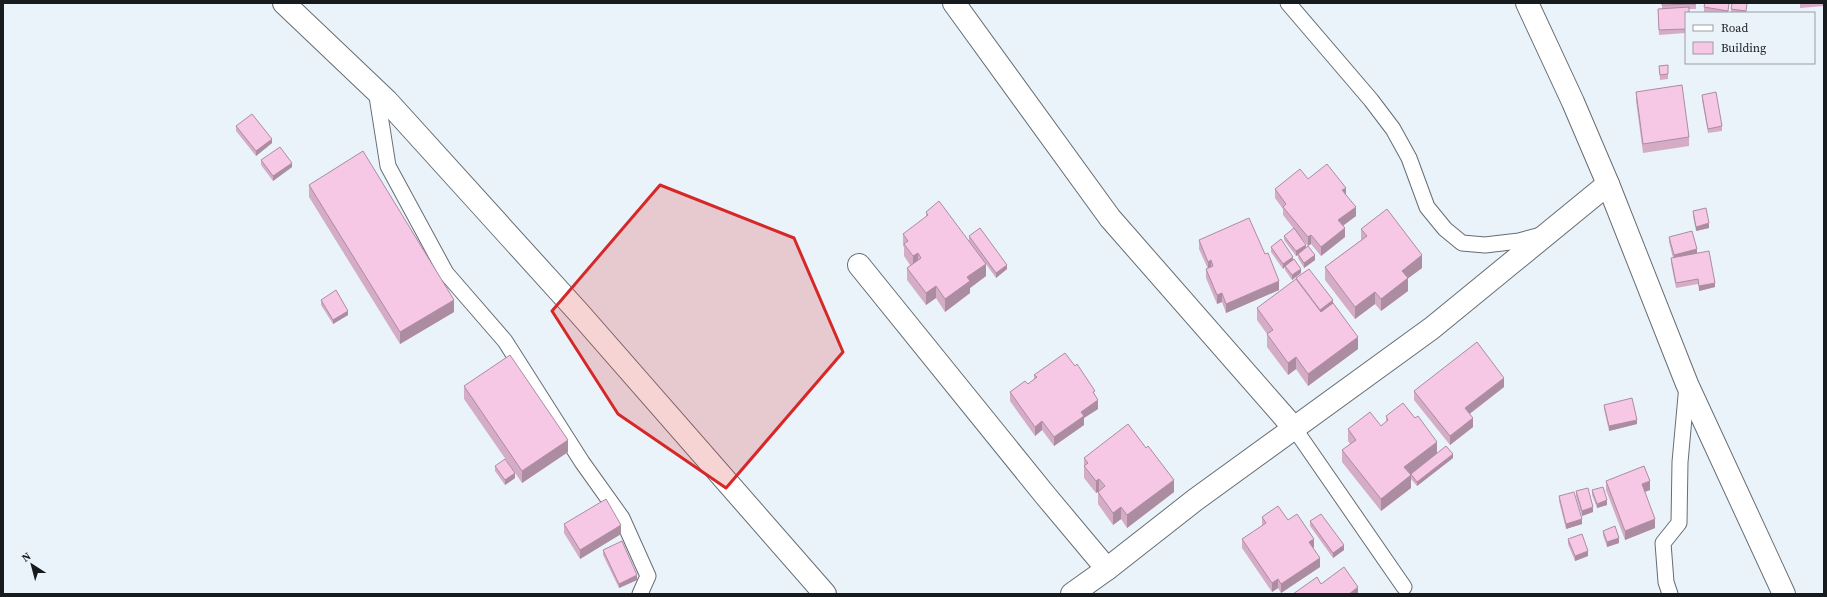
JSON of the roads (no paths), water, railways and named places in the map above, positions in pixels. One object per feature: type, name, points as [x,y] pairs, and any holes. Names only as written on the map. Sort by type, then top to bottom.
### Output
[{"type":"street","points":[[284,3],[376,90],[580,314],[826,594]]},
{"type":"street","points":[[954,3],[1110,218],[1294,428]]},
{"type":"street","points":[[1527,3],[1573,102],[1608,184],[1687,384],[1784,594]]},
{"type":"street","points":[[1072,594],[1107,569],[1195,500],[1432,328],[1608,184]]},
{"type":"street","points":[[859,265],[1045,495],[1107,569]]},
{"type":"lane","points":[[1288,3],[1371,100],[1393,129],[1409,158],[1427,207],[1445,229],[1462,243],[1484,245],[1519,241],[1548,233]]},
{"type":"lane","points":[[376,90],[388,166],[446,273],[505,341],[582,462],[622,518],[648,576],[640,594]]},
{"type":"lane","points":[[1670,594],[1666,582],[1663,544],[1679,523],[1680,462],[1687,384]]},
{"type":"lane","points":[[1294,428],[1404,587]]}]
